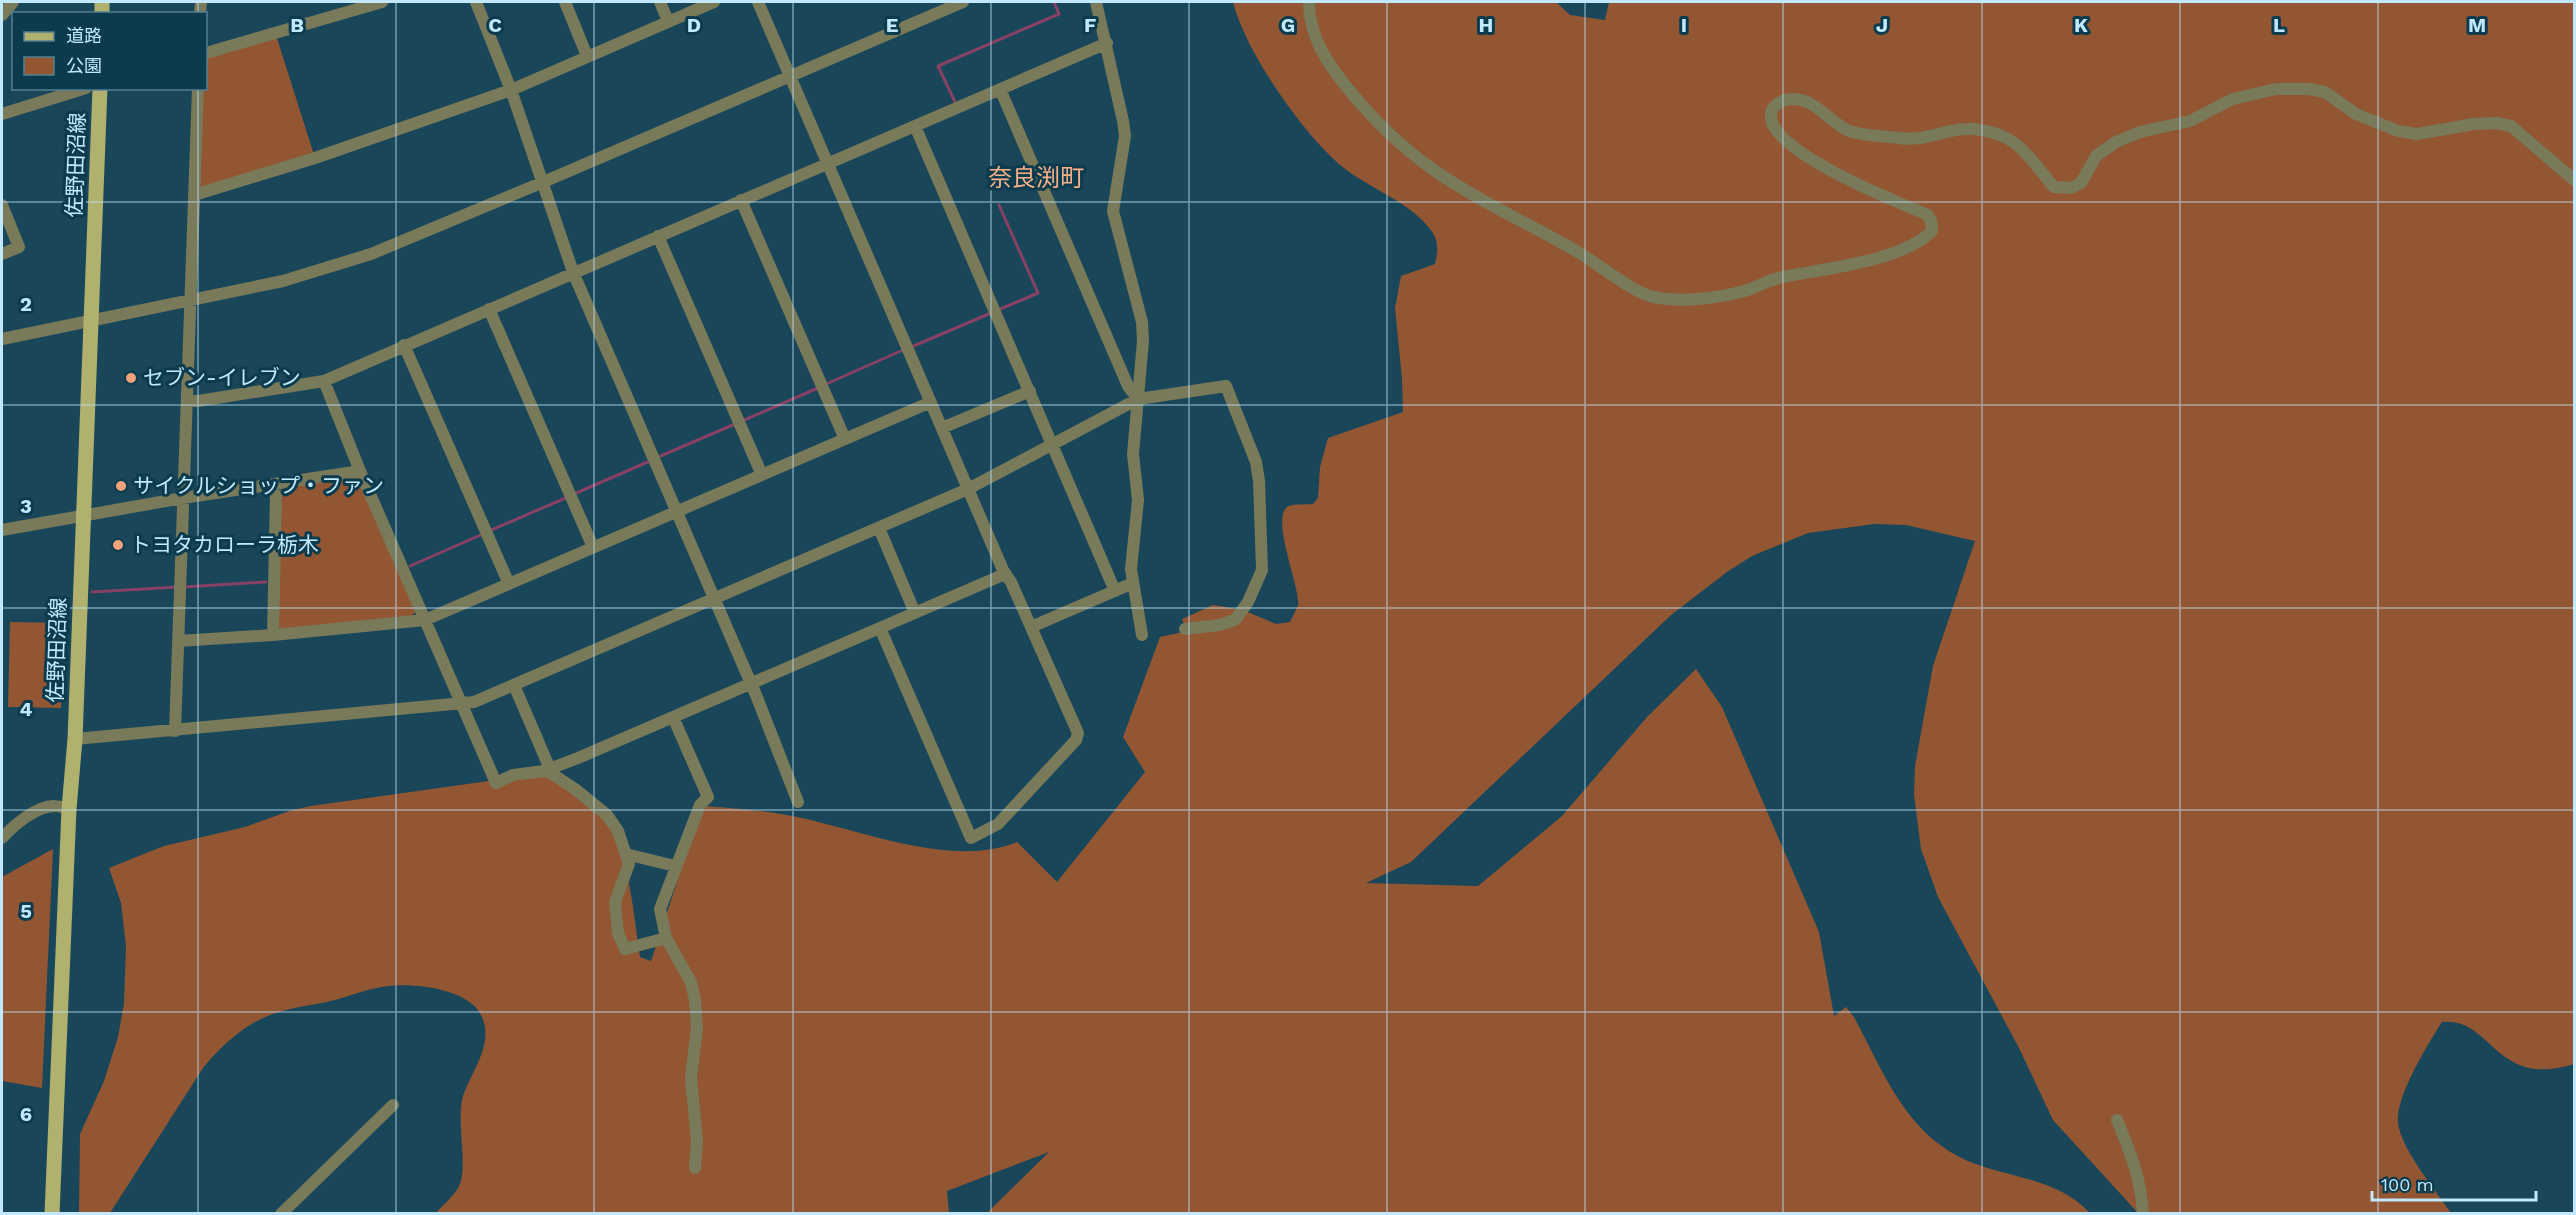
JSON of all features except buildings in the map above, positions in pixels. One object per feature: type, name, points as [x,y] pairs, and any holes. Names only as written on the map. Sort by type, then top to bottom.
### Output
[{"type":"main road","name":"佐野田沼線","points":[[52,1214],[69,809],[75,739],[100,90]]},
{"type":"street","points":[[2,15],[13,2]]},
{"type":"street","points":[[207,53],[382,2]]},
{"type":"street","points":[[476,2],[511,90],[573,272],[751,684],[798,802]]},
{"type":"street","points":[[565,2],[587,56]]},
{"type":"street","points":[[660,2],[668,21]]},
{"type":"street","points":[[194,195],[315,158],[511,90],[714,2]]},
{"type":"street","points":[[759,2],[1004,572],[1078,733],[1076,740],[998,824],[971,838],[880,628]]},
{"type":"street","points":[[2,339],[283,281],[371,254],[963,2]]},
{"type":"street","points":[[1096,2],[1107,43],[1125,136],[1113,211],[1142,322],[1143,340],[1133,454],[1138,500],[1131,560],[1142,635]]},
{"type":"street","points":[[1309,2],[1313,33],[1321,52],[1363,107],[1394,139],[1431,168],[1508,215],[1576,250],[1652,297],[1691,298],[1730,294],[1775,279],[1861,263],[1916,244],[1932,231],[1928,216],[1856,183],[1791,147],[1771,126],[1770,119],[1773,108],[1782,101],[1791,99],[1811,104],[1849,130],[1914,141],[1967,128],[2002,136],[2014,142],[2054,187],[2071,188],[2082,183],[2096,156],[2116,142],[2140,132],[2190,121],[2233,99],[2276,89],[2308,89],[2325,92],[2356,114],[2398,131],[2417,134],[2474,124],[2496,123],[2511,126],[2574,180]]},
{"type":"street","points":[[188,401],[198,402],[324,381],[1107,43]]},
{"type":"street","points":[[1000,89],[1128,386],[1138,399]]},
{"type":"street","points":[[2,114],[80,90]]},
{"type":"street","points":[[175,731],[198,90]]},
{"type":"street","points":[[915,126],[1115,591]]},
{"type":"street","points":[[741,200],[845,439]]},
{"type":"street","points":[[2,205],[19,247],[2,254]]},
{"type":"street","points":[[658,236],[762,475]]},
{"type":"street","points":[[489,309],[593,548]]},
{"type":"street","points":[[404,345],[509,584]]},
{"type":"street","points":[[324,381],[360,471],[496,783],[513,775],[548,770],[915,613],[1004,572]]},
{"type":"street","points":[[75,739],[474,702],[968,489],[1138,399],[1226,386],[1256,462],[1259,481],[1262,570],[1257,585],[1234,620],[1220,625],[1185,629]]},
{"type":"street","points":[[942,428],[1030,390]]},
{"type":"street","points":[[178,641],[273,635],[425,620],[931,402]]},
{"type":"street","points":[[2,530],[183,498],[360,471]]},
{"type":"street","points":[[273,635],[276,493],[274,484]]},
{"type":"street","points":[[879,528],[915,613]]},
{"type":"street","points":[[1031,627],[1133,583]]},
{"type":"street","points":[[514,685],[548,770],[607,815],[618,831],[629,864],[615,902],[618,933],[625,949],[666,938]]},
{"type":"street","points":[[673,717],[708,797],[700,805],[660,909],[666,938],[691,982],[694,1000],[697,1028],[691,1077],[698,1141],[695,1168]]},
{"type":"street","points":[[2,838],[17,822],[47,808],[54,806],[69,809]]},
{"type":"street","points":[[626,854],[675,866]]},
{"type":"street","points":[[281,1214],[393,1105]]},
{"type":"street","points":[[2117,1120],[2133,1158],[2142,1191],[2143,1214]]},
{"type":"green space","points":[[1233,2],[1556,2],[1570,15],[1605,20],[1609,2],[2574,2],[2574,1064],[2547,1069],[2527,1067],[2511,1060],[2473,1030],[2459,1023],[2442,1022],[2407,1085],[2398,1112],[2398,1123],[2405,1145],[2412,1157],[2451,1213],[2138,1213],[2053,1120],[2019,1048],[1938,897],[1921,849],[1914,795],[1915,766],[1933,666],[1975,541],[1906,525],[1874,524],[1808,533],[1752,556],[1727,572],[1671,615],[1411,862],[1366,883],[1478,886],[1562,816],[1647,717],[1696,669],[1722,707],[1819,932],[1834,1016],[1846,1007],[1854,1017],[1900,1102],[1931,1137],[1950,1152],[1973,1163],[2050,1186],[2078,1202],[2090,1213],[987,1213],[1049,1152],[947,1191],[949,1213],[436,1213],[454,1193],[462,1178],[462,1100],[482,1053],[484,1023],[479,1012],[470,1002],[458,996],[429,987],[401,985],[373,989],[287,1010],[259,1020],[243,1030],[203,1068],[110,1213],[79,1214],[80,1134],[104,1081],[118,1037],[124,1003],[126,946],[121,903],[109,868],[164,846],[245,827],[292,810],[311,806],[559,771],[592,803],[614,837],[627,876],[640,957],[651,961],[702,806],[790,816],[881,839],[938,850],[993,849],[1017,842],[1057,882],[1145,772],[1123,737],[1160,637],[1187,631],[1182,619],[1213,605],[1243,610],[1276,624],[1290,622],[1298,605],[1298,597],[1282,527],[1286,508],[1313,504],[1318,498],[1320,467],[1328,438],[1403,412],[1395,308],[1401,276],[1435,264],[1436,259],[1435,237],[1422,220],[1412,211],[1344,168],[1328,154],[1294,114],[1263,68],[1240,22]]},
{"type":"green space","points":[[275,32],[315,158],[194,195],[198,90],[207,90],[207,53]]},
{"type":"green space","points":[[352,475],[362,480],[417,610],[410,618],[282,630],[276,624],[281,493],[288,486]]},
{"type":"green space","points":[[10,622],[63,623],[61,708],[8,707]]},
{"type":"green space","points":[[53,849],[42,1088],[2,1081],[2,877]]},
{"type":"waterway","points":[[955,102],[938,66],[1059,14],[1054,2]]},
{"type":"waterway","points":[[998,310],[1038,293],[999,205]]},
{"type":"waterway","points":[[909,348],[991,313]]},
{"type":"waterway","points":[[824,385],[903,350]]},
{"type":"waterway","points":[[742,421],[818,388]]},
{"type":"waterway","points":[[656,458],[735,424]]},
{"type":"waterway","points":[[574,494],[650,461]]},
{"type":"waterway","points":[[489,531],[568,497]]},
{"type":"waterway","points":[[410,566],[483,534]]},
{"type":"waterway","points":[[184,587],[266,582]]},
{"type":"waterway","points":[[92,592],[177,587]]},
{"type":"place","name":"セブン-イレブン","points":[[131,378]]},
{"type":"place","name":"サイクルショップ・ファン","points":[[121,486]]},
{"type":"place","name":"トヨタカローラ栃木","points":[[118,545]]},
{"type":"district","name":"奈良渕町","points":[[1036,178]]}]
